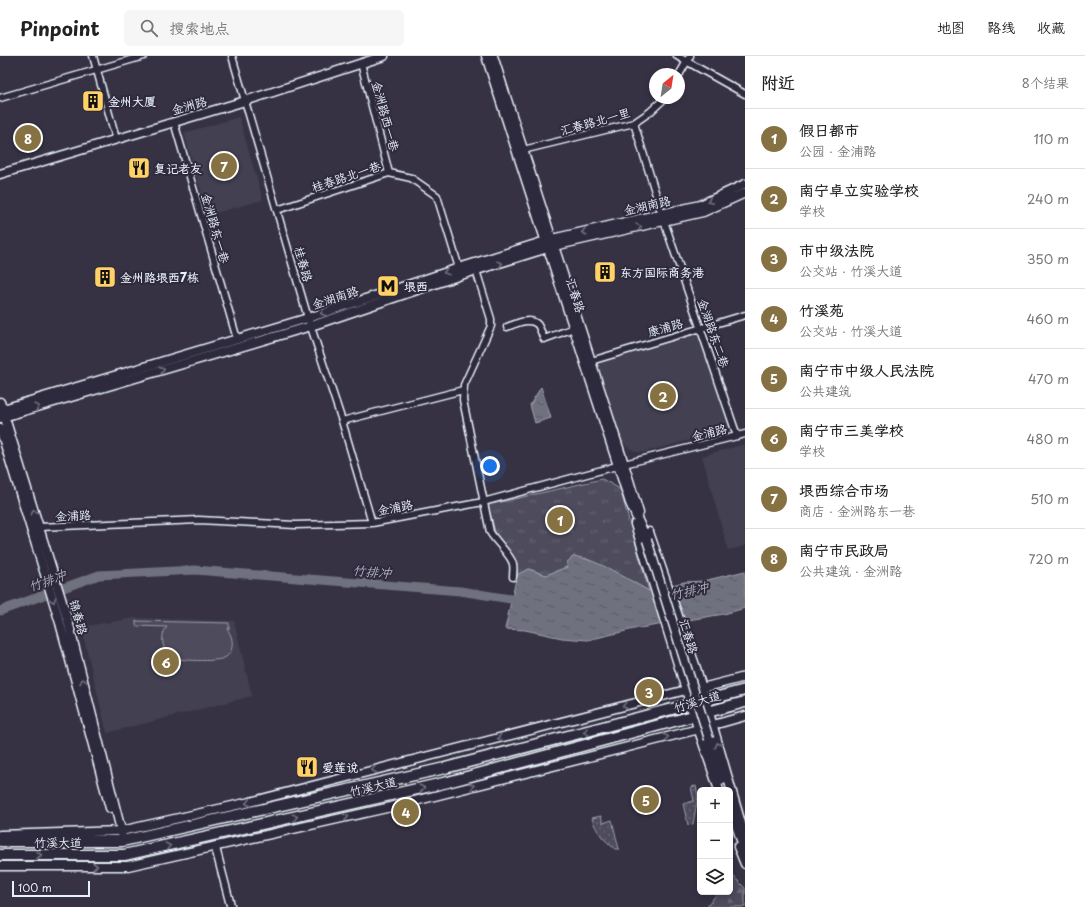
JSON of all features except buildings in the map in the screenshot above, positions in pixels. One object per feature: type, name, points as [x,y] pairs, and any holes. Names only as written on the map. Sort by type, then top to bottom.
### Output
[{"type":"highway","name":"竹溪大道","points":[[0,841],[121,841],[445,768],[745,690]]},
{"type":"highway","name":"竹溪大道","points":[[0,855],[124,856],[448,782],[745,702]]},
{"type":"main road","name":"金洲路","points":[[0,174],[245,101],[384,56]]},
{"type":"main road","name":"汇春路","points":[[486,56],[591,361],[633,502],[647,540],[724,787]]},
{"type":"main road","name":"汇春路","points":[[493,56],[523,150],[574,328],[622,464]]},
{"type":"main road","name":"金湖南路","points":[[1,411],[310,322],[550,244],[663,217],[700,205],[745,184]]},
{"type":"main road","name":"金湖南路","points":[[663,217],[703,212],[745,193]]},
{"type":"main road","name":"金湖南路","points":[[1,411],[237,339],[310,322],[459,268],[476,267]]},
{"type":"main road","name":"锦春路","points":[[1,411],[39,527],[42,550]]},
{"type":"main road","name":"锦春路","points":[[0,428],[42,550],[64,622],[121,841]]},
{"type":"main road","points":[[633,502],[647,527],[685,636],[709,711],[745,837]]},
{"type":"main road","points":[[633,502],[651,575],[694,716],[718,787]]},
{"type":"main road","points":[[0,835],[118,831],[250,802],[686,690],[702,688],[745,677]]},
{"type":"main road","points":[[0,866],[128,866],[390,807],[745,716]]},
{"type":"main road","points":[[733,817],[745,852]]},
{"type":"main road","points":[[733,831],[745,864]]},
{"type":"street","points":[[93,56],[116,139]]},
{"type":"street","points":[[0,98],[144,56]]},
{"type":"street","name":"桂春路","points":[[232,56],[310,322],[342,421],[372,523]]},
{"type":"street","points":[[677,56],[745,94]]},
{"type":"street","points":[[683,68],[690,56]]},
{"type":"street","name":"金洲路西一巷","points":[[361,64],[389,173]]},
{"type":"street","name":"汇春路北一里","points":[[523,150],[634,123],[659,104]]},
{"type":"street","name":"金洲路东一巷","points":[[174,122],[237,339]]},
{"type":"street","name":"金湖路东二巷","points":[[634,123],[663,217],[737,436]]},
{"type":"street","name":"桂春路北一巷","points":[[277,210],[389,173],[411,178],[437,196],[459,268]]},
{"type":"street","points":[[476,267],[491,318],[491,326],[466,378],[463,390],[464,409],[490,532],[512,560],[514,566],[512,577]]},
{"type":"street","name":"康浦路","points":[[591,361],[745,315]]},
{"type":"street","points":[[507,327],[524,321],[532,321],[537,324],[544,339],[574,328]]},
{"type":"street","points":[[342,421],[463,390]]},
{"type":"street","name":"金浦路","points":[[39,527],[199,520],[295,525],[372,523],[484,502],[622,464],[745,434]]},
{"type":"street","points":[[215,846],[231,907]]},
{"type":"shaded area","points":[[239,117],[263,200],[208,215],[184,133]]},
{"type":"shaded area","points":[[698,333],[731,429],[645,452],[636,452],[627,447],[620,439],[596,364]]},
{"type":"shaded area","points":[[745,444],[745,546],[728,550],[702,456]]},
{"type":"shaded area","points":[[134,618],[234,621],[252,696],[107,733],[81,627]]},
{"type":"green space","points":[[602,479],[620,489],[649,591],[585,558],[546,575],[529,569],[517,575],[516,561],[496,535],[488,505]]},
{"type":"green space","points":[[136,621],[229,623],[229,629],[227,629],[232,640],[232,649],[228,656],[213,660],[182,659],[171,657],[163,646],[163,635],[167,627],[136,626]]},
{"type":"green space","points":[[696,786],[697,802],[693,824],[688,825],[683,804],[694,801],[691,787]]},
{"type":"green space","points":[[601,816],[603,823],[612,820],[619,849],[615,849],[607,842],[596,827],[592,818]]},
{"type":"green space","points":[[733,876],[745,888],[745,907],[707,907],[716,895],[733,895]]},
{"type":"water","points":[[541,387],[551,418],[535,423],[530,405]]},
{"type":"water","points":[[574,556],[584,558],[603,566],[649,591],[684,582],[703,581],[745,571],[745,608],[724,614],[634,629],[588,640],[562,638],[525,630],[505,629],[517,575],[528,569],[546,575],[567,567],[567,562]]},
{"type":"waterway","name":"竹排冲","points":[[0,611],[99,575],[195,570],[460,591],[523,601]]},
{"type":"place","name":"金州大厦","points":[[93,101]]},
{"type":"place","name":"南宁市民政局","points":[[28,138]]},
{"type":"place","name":"埌西综合市场","points":[[224,166]]},
{"type":"place","name":"复记老友","points":[[139,168]]},
{"type":"place","name":"东方国际商务港","points":[[605,272]]},
{"type":"place","name":"金州路埌西7栋","points":[[105,277]]},
{"type":"place","name":"埌西","points":[[388,286]]},
{"type":"place","name":"南宁卓立实验学校","points":[[663,396]]},
{"type":"place","name":"假日都市","points":[[560,520]]},
{"type":"place","name":"南宁市三美学校","points":[[166,662]]},
{"type":"place","name":"市中级法院","points":[[649,692]]},
{"type":"place","name":"爱莲说","points":[[307,767]]},
{"type":"place","name":"南宁市中级人民法院","points":[[646,800]]},
{"type":"place","name":"竹溪苑","points":[[406,812]]}]
